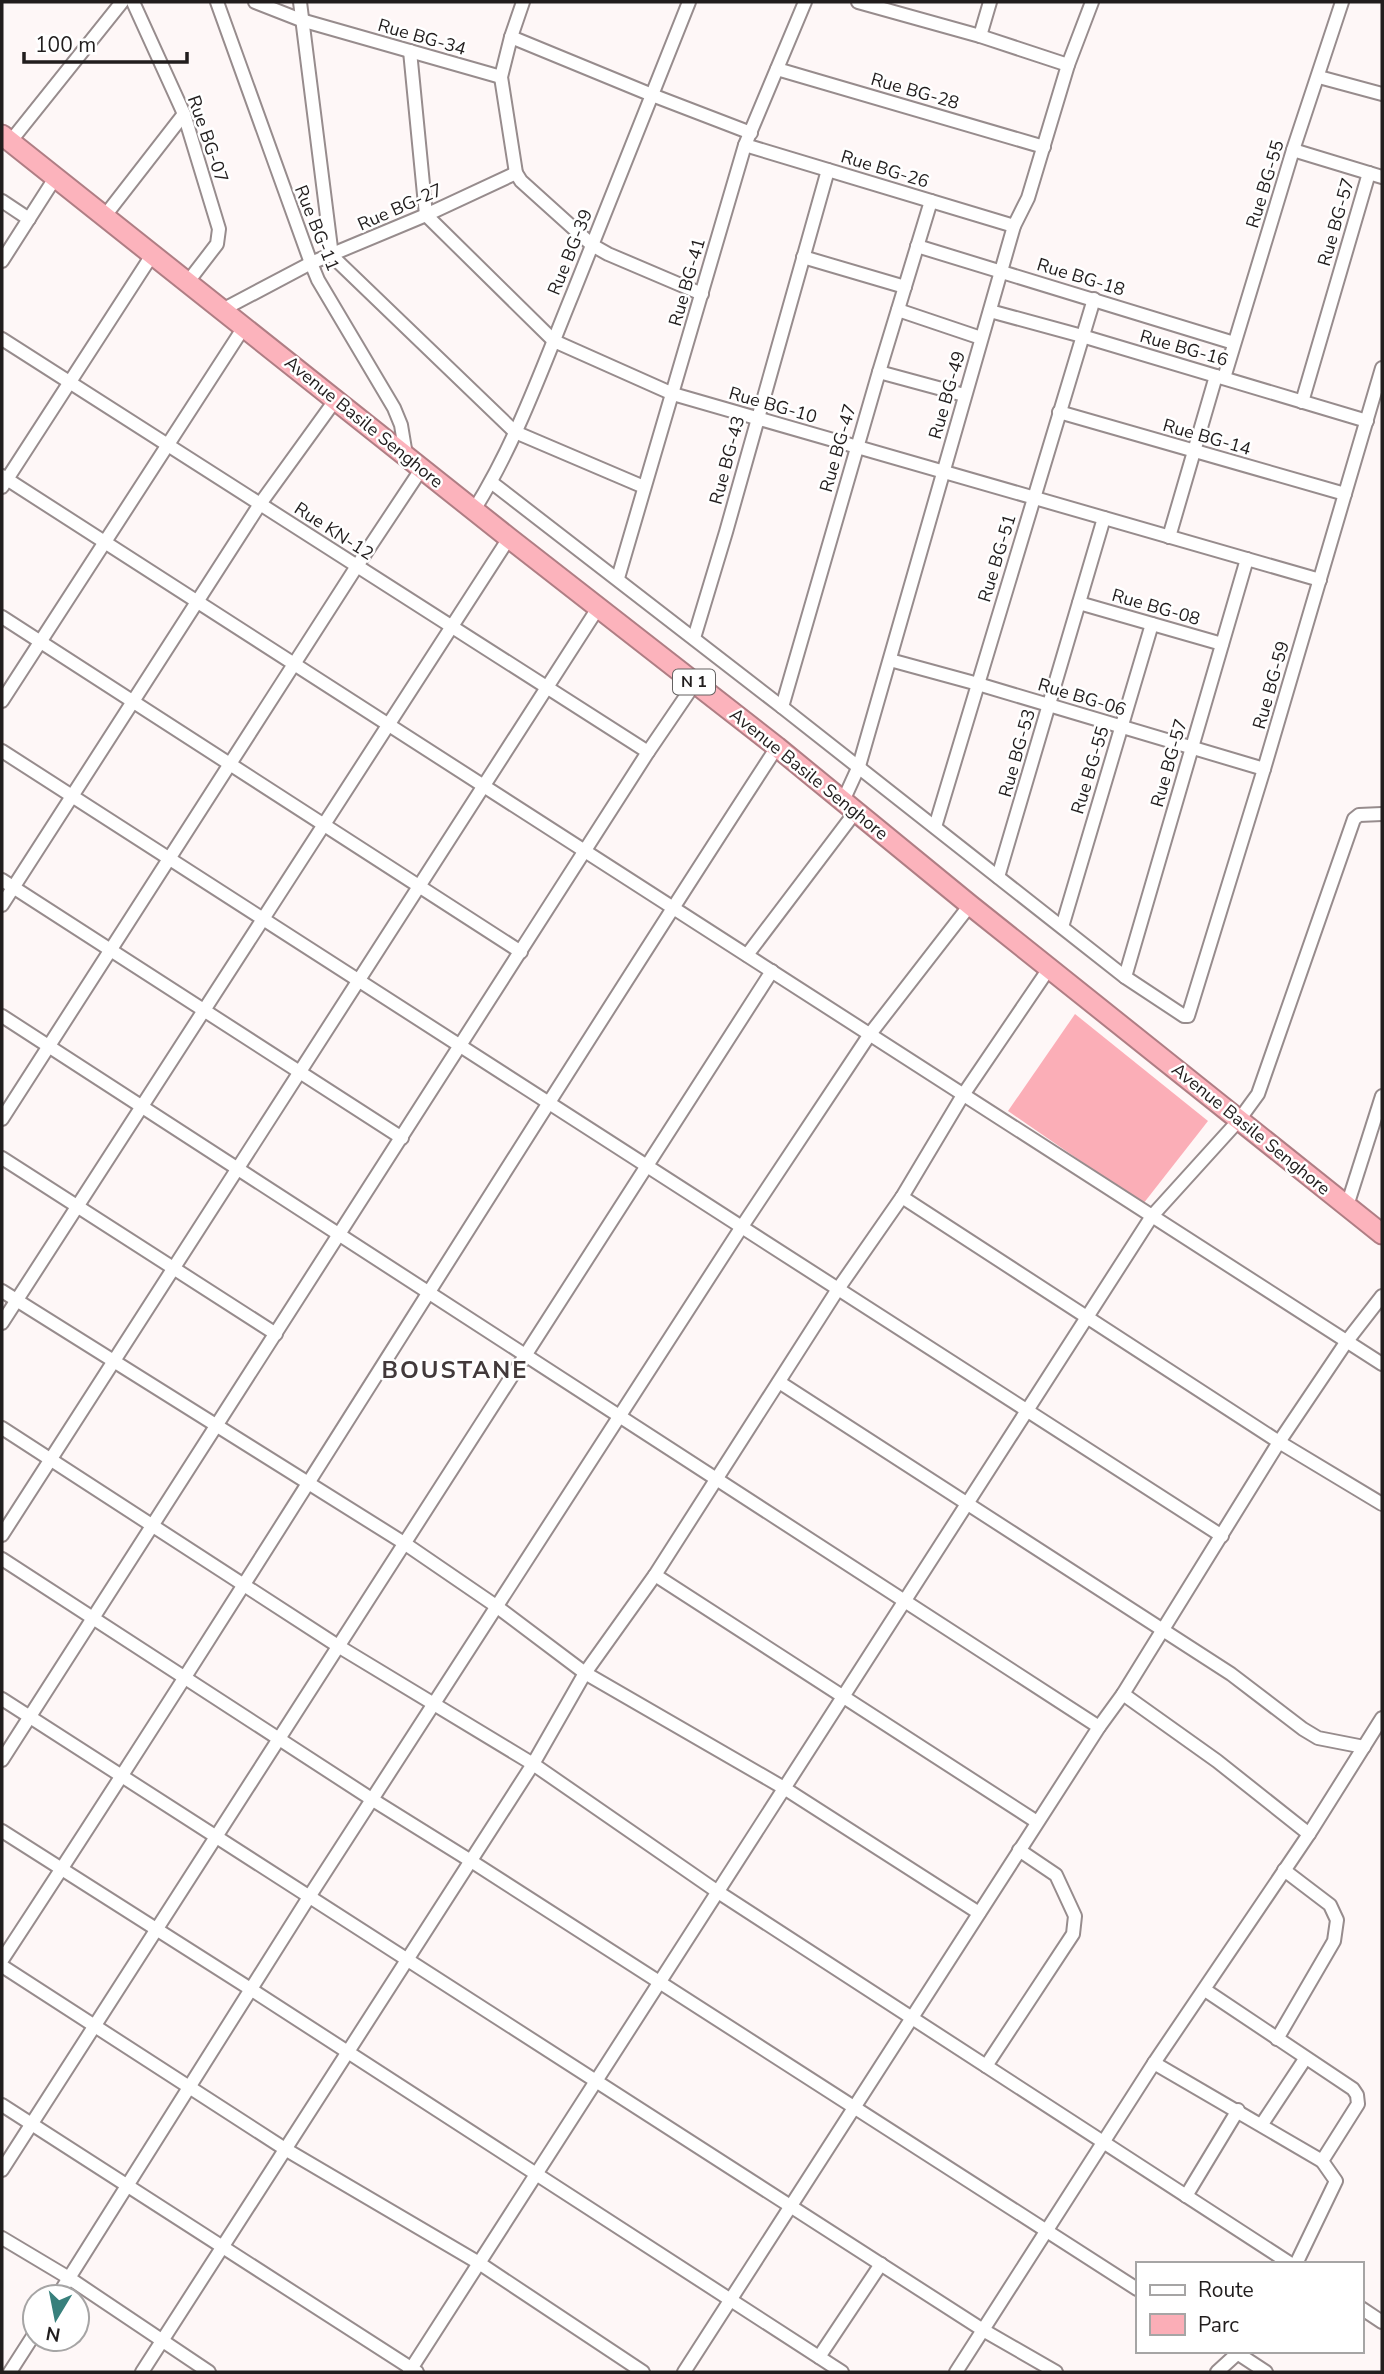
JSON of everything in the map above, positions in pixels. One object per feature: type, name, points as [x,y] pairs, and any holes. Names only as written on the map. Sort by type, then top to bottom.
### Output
[{"type":"highway","name":"Avenue Basile Senghore","points":[[6,139],[777,747],[1382,1234]]},
{"type":"street","points":[[6,139],[121,2]]},
{"type":"street","name":"Rue BG-07","points":[[134,2],[184,114],[219,229],[217,244],[187,283]]},
{"type":"street","name":"Rue BG-11","points":[[217,2],[318,280],[394,408],[401,425],[406,455]]},
{"type":"street","name":"Rue BG-34","points":[[255,2],[301,20],[500,77]]},
{"type":"street","points":[[300,2],[332,256],[515,432],[644,487]]},
{"type":"street","points":[[523,2],[510,37],[500,77],[516,173],[592,245],[702,294]]},
{"type":"street","name":"Rue BG-39","points":[[474,510],[515,432],[554,341],[689,2]]},
{"type":"street","name":"Rue BG-41","points":[[618,578],[746,145],[804,2]]},
{"type":"street","points":[[858,2],[980,36],[1068,65]]},
{"type":"street","points":[[980,36],[990,2]]},
{"type":"street","name":"Rue BG-49","points":[[747,955],[849,806],[1014,226],[1028,198],[1068,65],[1092,2]]},
{"type":"street","name":"Rue BG-55","points":[[1169,537],[1194,451],[1234,343],[1342,2]]},
{"type":"street","points":[[510,37],[751,133]]},
{"type":"street","points":[[410,51],[426,215]]},
{"type":"street","name":"Rue BG-28","points":[[777,69],[1044,147]]},
{"type":"street","points":[[1319,77],[1382,94]]},
{"type":"street","points":[[104,217],[184,114]]},
{"type":"street","name":"Rue BG-26","points":[[746,145],[1014,226]]},
{"type":"street","points":[[1293,150],[1382,177]]},
{"type":"street","name":"Rue BG-43","points":[[694,638],[828,170]]},
{"type":"street","name":"Rue BG-27","points":[[222,310],[311,263],[426,215],[516,173]]},
{"type":"street","name":"Rue BG-57","points":[[1302,402],[1369,173]]},
{"type":"street","points":[[2,261],[55,178]]},
{"type":"street","points":[[2,201],[29,219]]},
{"type":"street","name":"Rue BG-47","points":[[782,706],[878,372],[931,201]]},
{"type":"street","name":"Rue BG-10","points":[[426,215],[554,341],[673,394],[1320,580]]},
{"type":"street","name":"Rue BG-18","points":[[917,246],[1234,343]]},
{"type":"street","points":[[152,256],[3,481],[197,601],[1382,1364]]},
{"type":"street","points":[[803,257],[905,287]]},
{"type":"street","name":"Rue BG-51","points":[[935,827],[1094,299]]},
{"type":"street","points":[[898,310],[981,338]]},
{"type":"street","name":"Rue BG-16","points":[[990,311],[1367,421]]},
{"type":"street","points":[[2,701],[244,327]]},
{"type":"street","name":"Rue KN-12","points":[[2,339],[648,752]]},
{"type":"street","name":"Rue BG-59","points":[[1125,977],[1184,1016],[1188,1016],[1191,1011],[1367,421],[1378,402],[1382,368]]},
{"type":"street","points":[[878,372],[964,396]]},
{"type":"street","points":[[2,905],[7,884],[72,796],[260,503],[336,399]]},
{"type":"street","name":"Rue BG-14","points":[[1059,412],[1345,494]]},
{"type":"street","points":[[2,1119],[422,468]]},
{"type":"street","points":[[491,482],[859,766],[1125,977]]},
{"type":"street","name":"Rue BG-53","points":[[998,877],[1104,518]]},
{"type":"street","points":[[2,1323],[509,538]]},
{"type":"street","name":"Rue BG-57","points":[[1125,977],[1247,559]]},
{"type":"street","name":"Rue BG-08","points":[[1079,603],[1222,644]]},
{"type":"street","points":[[2,1535],[598,608]]},
{"type":"street","points":[[2,617],[522,952]]},
{"type":"street","name":"Rue BG-55","points":[[1062,927],[1152,624]]},
{"type":"street","name":"Rue BG-06","points":[[890,660],[1264,769]]},
{"type":"street","points":[[2,1760],[648,752],[695,683]]},
{"type":"street","points":[[2,1960],[550,1103],[671,908],[777,747]]},
{"type":"street","points":[[2,751],[1222,1536]]},
{"type":"street","points":[[2,2105],[412,2371],[1152,1216],[1258,1094],[1354,819],[1359,815],[1382,814]]},
{"type":"street","points":[[7,884],[402,1138]]},
{"type":"street","points":[[66,2283],[309,1897],[741,1228],[870,1034],[970,905]]},
{"type":"street","points":[[142,2372],[533,1764],[585,1673],[655,1575],[838,1289],[902,1197],[964,1095],[1050,967]]},
{"type":"street","points":[[2,2169],[772,971]]},
{"type":"street","points":[[2,1016],[1099,1727]]},
{"type":"street","points":[[1347,1206],[1382,1096]]},
{"type":"street","points":[[2,1158],[276,1334]]},
{"type":"street","points":[[902,1197],[1279,1442],[1382,1504]]},
{"type":"street","points":[[2,1290],[404,1543],[496,1606],[585,1673],[784,1788],[979,1913]]},
{"type":"street","points":[[684,2372],[1037,1822],[1123,1695],[1279,1442],[1347,1341],[1382,1296]]},
{"type":"street","points":[[779,1382],[1231,1674],[1318,1738],[1364,1747]]},
{"type":"street","points":[[2,1428],[338,1646],[533,1764],[718,1892],[1290,2262]]},
{"type":"street","points":[[2,1559],[1136,2288]]},
{"type":"street","points":[[655,1575],[1037,1822]]},
{"type":"street","points":[[1123,1695],[1217,1761],[1309,1834]]},
{"type":"street","points":[[2,1699],[983,2330],[1056,2372]]},
{"type":"street","points":[[956,2372],[1154,2063],[1309,1834],[1382,1718]]},
{"type":"street","points":[[2,1831],[842,2372]]},
{"type":"street","points":[[986,2066],[1073,1934],[1076,1922],[1056,1875],[1020,1850]]},
{"type":"street","points":[[1277,2039],[1334,1941],[1337,1920],[1330,1905],[1284,1870]]},
{"type":"street","points":[[2,1966],[285,2150],[479,2263],[643,2372]]},
{"type":"street","points":[[1205,1990],[1357,2095],[1358,2104],[1322,2161]]},
{"type":"street","points":[[1262,2124],[1305,2059]]},
{"type":"street","points":[[1154,2063],[1322,2161],[1336,2181],[1294,2262]]},
{"type":"street","points":[[1186,2196],[1238,2110]]},
{"type":"street","points":[[2,2238],[69,2278],[209,2372]]},
{"type":"street","points":[[819,2357],[881,2264]]},
{"type":"street","points":[[1363,2309],[1382,2322]]},
{"type":"street","points":[[10,2372],[22,2353]]},
{"type":"street","points":[[1217,2372],[1236,2353]]},
{"type":"street","points":[[1238,2353],[1266,2372]]},
{"type":"green space","points":[[1075,1014],[1208,1121],[1143,1204],[1008,1111]]},
{"type":"district","name":"BOUSTANE","points":[[455,1370]]}]
